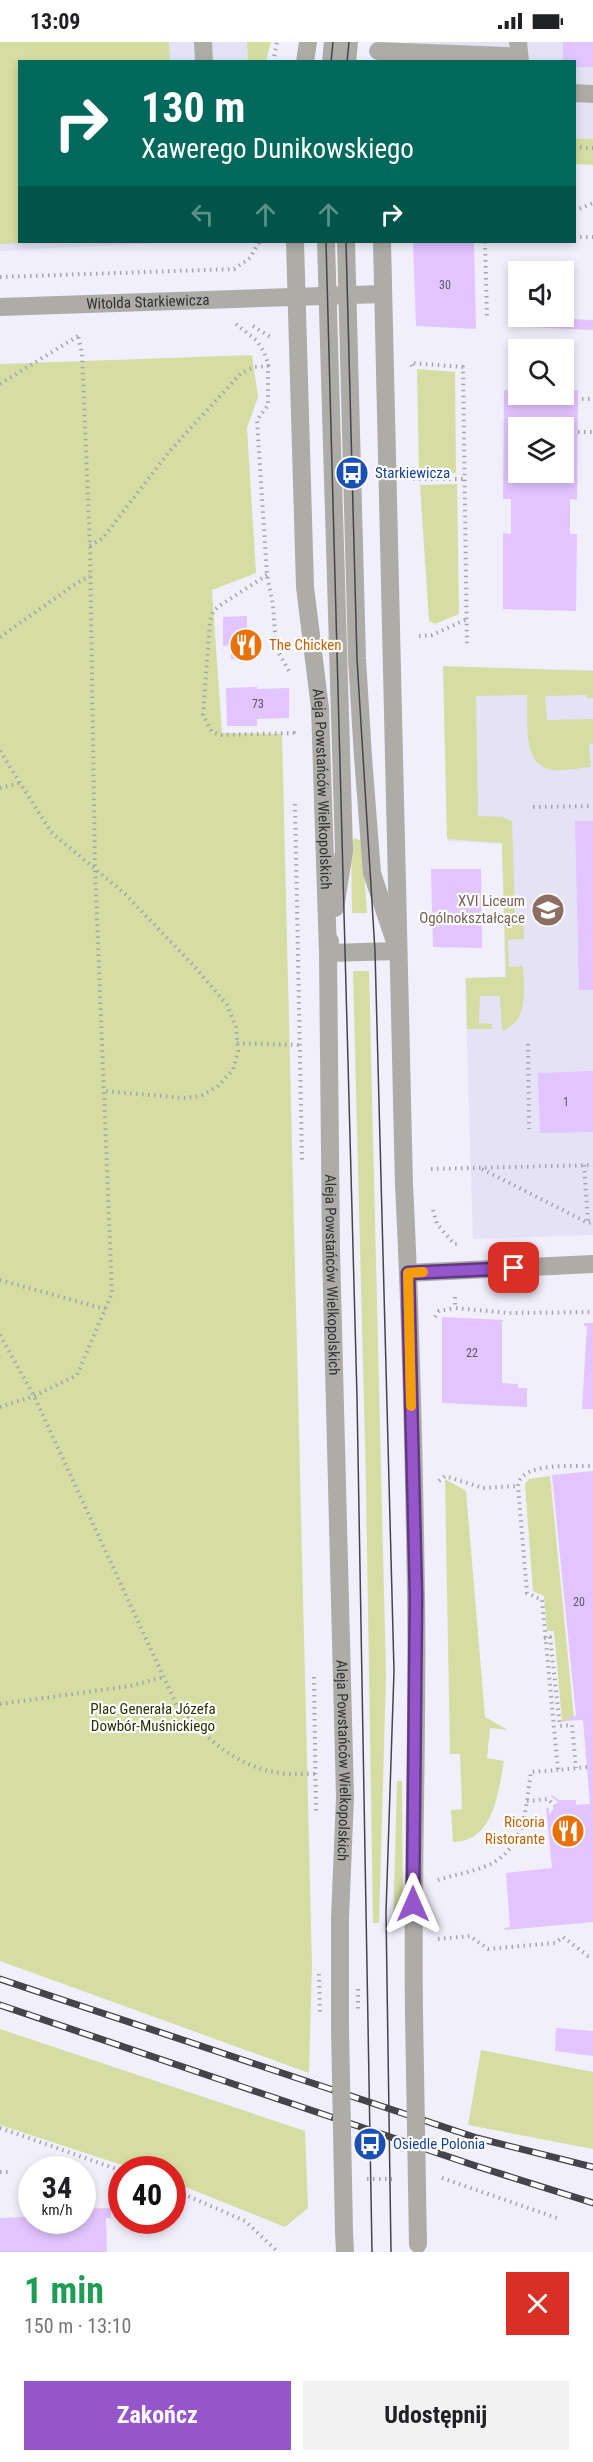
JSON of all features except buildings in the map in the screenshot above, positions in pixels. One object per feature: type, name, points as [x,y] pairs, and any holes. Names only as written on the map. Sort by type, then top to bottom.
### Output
[{"type":"street","points":[[203,42],[204,60]]},
{"type":"street","points":[[305,60],[308,42]]},
{"type":"street","points":[[331,60],[333,42]]},
{"type":"street","points":[[347,60],[349,42]]},
{"type":"street","points":[[518,42],[520,60]]},
{"type":"street","points":[[378,52],[506,56],[512,60]]},
{"type":"street","points":[[576,93],[593,94]]},
{"type":"street","name":"Aleja Powstańców Wielkopolskich","points":[[296,243],[305,587],[320,708],[328,953],[331,1251],[345,1797],[339,1982],[345,2252]]},
{"type":"street","points":[[326,243],[344,851],[328,953],[398,951]]},
{"type":"street","points":[[346,243],[357,651],[363,757],[372,873],[398,951]]},
{"type":"street","points":[[382,243],[416,1596],[413,1860],[418,2248]]},
{"type":"street","points":[[297,297],[382,294]]},
{"type":"street","name":"Witolda Starkiewicza","points":[[0,307],[297,297]]},
{"type":"street","points":[[408,1273],[593,1264]]},
{"type":"path","points":[[273,60],[277,42]]},
{"type":"path","points":[[576,147],[593,148]]},
{"type":"path","points":[[576,210],[593,203]]},
{"type":"path","points":[[576,237],[593,237]]},
{"type":"path","points":[[0,277],[234,269],[255,252],[259,243]]},
{"type":"path","points":[[485,243],[487,316]]},
{"type":"path","points":[[0,1407],[34,1396],[77,1375],[112,1293],[95,868],[90,547],[82,353],[78,329]]},
{"type":"path","points":[[0,384],[78,336]]},
{"type":"path","points":[[412,375],[411,363],[463,367],[466,647]]},
{"type":"path","points":[[90,547],[103,538],[168,453],[241,373],[255,367],[268,366],[268,405],[257,420],[267,574],[273,605],[276,648],[291,674]]},
{"type":"path","points":[[582,399],[593,399]]},
{"type":"path","points":[[578,432],[593,432]]},
{"type":"path","points":[[412,468],[413,491]]},
{"type":"path","points":[[412,480],[464,479]]},
{"type":"path","points":[[267,574],[213,612],[210,621],[203,715],[212,732],[222,735],[294,733]]},
{"type":"path","points":[[0,637],[90,576]]},
{"type":"path","points":[[419,636],[432,635],[467,619]]},
{"type":"path","points":[[418,624],[419,647]]},
{"type":"path","points":[[294,722],[294,745]]},
{"type":"path","points":[[0,751],[51,832],[125,894],[195,967],[227,1005],[236,1027],[238,1052],[233,1070],[218,1086],[201,1096],[184,1098],[104,1091]]},
{"type":"path","points":[[0,788],[20,783]]},
{"type":"path","points":[[295,802],[302,1168]]},
{"type":"path","points":[[532,807],[593,806]]},
{"type":"path","points":[[237,1043],[299,1044]]},
{"type":"path","points":[[528,1044],[529,1129]]},
{"type":"path","points":[[431,1157],[432,1180]]},
{"type":"path","points":[[584,1165],[590,1222]]},
{"type":"path","points":[[431,1169],[593,1165]]},
{"type":"path","points":[[481,1168],[590,1222]]},
{"type":"path","points":[[433,1201],[433,1212],[437,1224],[454,1244],[464,1244]]},
{"type":"path","points":[[455,1270],[455,1308],[509,1313],[593,1312]]},
{"type":"path","points":[[0,1280],[105,1309]]},
{"type":"path","points":[[0,1335],[34,1396],[177,1706],[206,1738],[235,1759],[261,1769],[288,1774],[315,1774],[314,1668]]},
{"type":"path","points":[[558,1770],[542,1600],[527,1593],[518,1486],[519,1479],[525,1472],[537,1468],[593,1466]]},
{"type":"path","points":[[437,1483],[445,1476],[483,1488],[518,1486]]},
{"type":"path","points":[[544,1638],[550,1637],[560,1726],[572,1725],[576,1768]]},
{"type":"path","points":[[0,1704],[130,1686],[164,1677]]},
{"type":"path","points":[[437,1880],[495,1862],[516,1842],[527,1801],[531,1772],[587,1767]]},
{"type":"path","points":[[527,1801],[548,1799],[555,1806]]},
{"type":"path","points":[[437,1939],[470,1936],[488,1949],[555,1943],[563,1937],[588,1956],[593,1956]]},
{"type":"path","points":[[0,2128],[108,2166]]},
{"type":"path","points":[[0,2172],[11,2172]]},
{"type":"path","points":[[441,2178],[560,2219]]},
{"type":"path","points":[[186,2195],[245,2221],[278,2252]]},
{"type":"shaded area","points":[[0,42],[248,42],[248,60],[18,60],[18,243],[156,243],[0,251]]},
{"type":"shaded area","points":[[408,42],[593,42],[593,139],[576,138],[576,60],[409,60]]},
{"type":"shaded area","name":"XVI Liceum Ogólnokształcące","points":[[443,667],[593,670],[593,1235],[473,1239],[465,978],[505,977],[502,844],[448,841]]},
{"type":"green space","points":[[0,42],[169,42],[170,60],[18,60],[18,243],[28,243],[0,244]]},
{"type":"green space","points":[[247,42],[271,42],[266,60],[248,60]]},
{"type":"green space","points":[[576,138],[593,139],[593,165],[576,164]]},
{"type":"green space","name":"Plac Generała Józefa Dowbór-Muśnickiego","points":[[252,355],[258,397],[247,428],[256,573],[212,590],[222,733],[282,734],[312,1966],[309,2073],[0,1961],[0,364]]},
{"type":"green space","points":[[417,369],[455,372],[456,473],[419,473]]},
{"type":"green space","points":[[457,484],[459,614],[435,624],[429,621],[420,485]]},
{"type":"green space","points":[[443,666],[593,671],[593,698],[587,698],[587,695],[545,696],[547,720],[593,719],[593,744],[589,744],[591,767],[554,770],[543,767],[536,760],[528,740],[527,695],[476,696],[478,816],[502,817],[512,821],[515,913],[523,914],[524,939],[508,940],[509,967],[523,966],[523,1004],[517,1020],[502,1031],[500,996],[480,996],[479,1023],[492,1024],[492,1029],[467,1029],[466,978],[506,977],[502,843],[447,839]]},
{"type":"green space","points":[[354,838],[362,841],[367,913],[352,913],[351,844]]},
{"type":"green space","points":[[353,971],[369,971],[386,1676],[379,1923],[373,1923],[366,1483]]},
{"type":"green space","points":[[550,1476],[574,1718],[567,1719],[565,1722],[562,1721],[554,1631],[547,1631],[544,1596],[533,1591],[525,1484],[529,1479]]},
{"type":"green space","points":[[445,1479],[466,1491],[485,1717],[508,1730],[490,1728],[487,1758],[504,1761],[492,1813],[486,1825],[477,1834],[467,1840],[453,1842],[451,1810],[462,1809],[460,1754],[450,1754]]},
{"type":"green space","points":[[397,1781],[402,1781],[403,1927],[393,1927]]},
{"type":"green space","points":[[0,2029],[305,2131],[308,2208],[285,2227],[186,2187],[186,2156],[108,2156],[108,2160],[0,2125]]},
{"type":"green space","points":[[481,2050],[593,2072],[593,2149],[468,2125]]},
{"type":"tram line","points":[[331,60],[333,42]]},
{"type":"tram line","points":[[347,60],[349,42]]},
{"type":"tram line","points":[[326,243],[357,1397],[372,2252]]},
{"type":"tram line","points":[[346,243],[357,659],[375,951],[394,1671],[386,1912],[391,2252]]},
{"type":"railway","points":[[0,1979],[477,2138],[593,2167]]},
{"type":"railway","points":[[0,2005],[476,2166],[593,2203]]},
{"type":"slow traffic","points":[[411,1406],[408,1273],[423,1272]]},
{"type":"place","name":"Starkiewicza","points":[[352,473]]},
{"type":"place","name":"The Chicken","points":[[246,645]]},
{"type":"place","name":"XVI Liceum Ogólnokształcące","points":[[548,910]]},
{"type":"place","name":"Ricoria Ristorante","points":[[568,1831]]},
{"type":"place","name":"Osiedle Polonia","points":[[370,2144]]},
{"type":"route","points":[[413,1904],[416,1596],[408,1273],[514,1268]]}]
